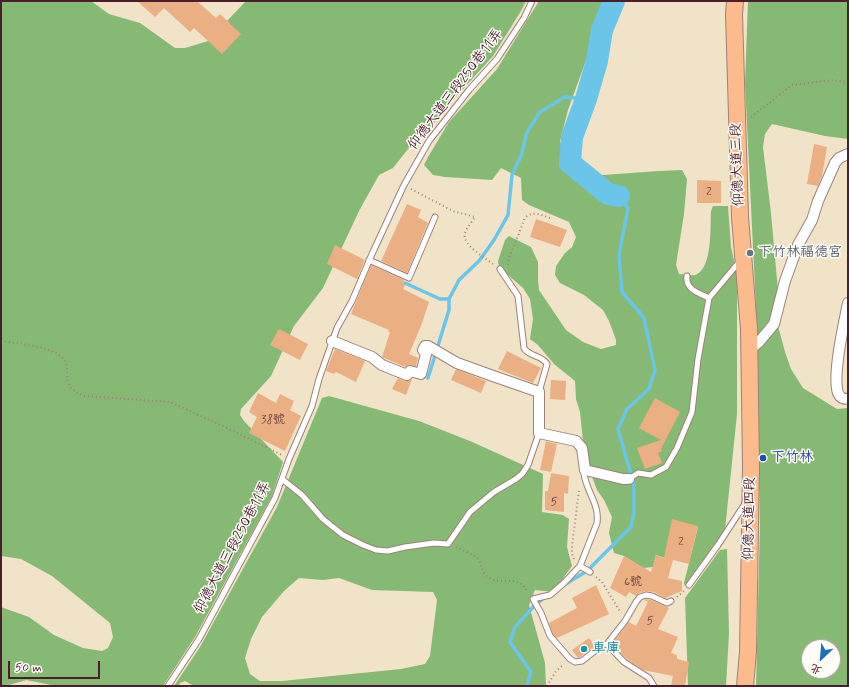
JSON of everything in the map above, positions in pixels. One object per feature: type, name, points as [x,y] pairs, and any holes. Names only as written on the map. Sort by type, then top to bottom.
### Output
[{"type":"main road","name":"仰德大道三段","points":[[735,1],[737,145],[743,258],[749,329]]},
{"type":"main road","name":"仰德大道四段","points":[[745,686],[748,652],[750,494],[749,329]]},
{"type":"street","points":[[749,350],[759,342],[774,324],[798,245],[812,220],[818,200],[835,163],[839,158],[845,154],[848,154]]},
{"type":"street","points":[[848,303],[837,379],[840,397],[848,399]]},
{"type":"street","points":[[332,341],[372,357],[382,365],[407,375],[410,371],[421,374],[426,354],[423,350],[425,346],[428,346],[457,362],[539,392],[539,433],[576,441],[582,448],[585,470],[623,479],[633,476]]},
{"type":"lane","name":"仰德大道三段250巷11弄","points":[[168,686],[199,640],[275,498],[289,459],[312,406],[319,379],[337,328],[352,301],[369,260],[404,185],[429,141],[469,90],[497,59],[524,18],[532,1]]},
{"type":"lane","points":[[369,260],[409,278],[435,217]]},
{"type":"lane","points":[[633,476],[651,475],[666,467],[677,448],[692,412],[698,358],[709,298],[743,258]]},
{"type":"lane","points":[[500,269],[518,296],[524,348],[526,351],[542,359],[547,364],[539,392]]},
{"type":"lane","points":[[687,276],[686,282],[688,286],[709,298]]},
{"type":"lane","points":[[282,479],[302,495],[323,519],[343,535],[363,546],[376,550],[388,551],[434,543],[448,544],[470,512],[494,492],[522,474],[528,464],[539,433]]},
{"type":"lane","points":[[582,448],[587,485],[597,505],[597,523],[581,567],[550,595],[533,599],[550,636],[570,659],[575,662],[582,661],[601,646],[608,644],[640,597],[646,595],[652,596],[667,603],[671,601]]},
{"type":"lane","points":[[689,585],[718,546],[750,494]]},
{"type":"lane","points":[[581,567],[590,572]]},
{"type":"lane","points":[[608,644],[624,662],[649,678],[654,686]]},
{"type":"path","points":[[749,122],[752,116],[792,85],[833,80],[848,83]]},
{"type":"path","points":[[404,185],[453,211],[475,217],[464,234],[464,239],[467,244],[507,274],[509,258],[525,218],[529,214],[536,213],[550,218]]},
{"type":"path","points":[[1,341],[46,349],[59,354],[65,361],[67,382],[74,391],[84,396],[170,402],[289,459]]},
{"type":"path","points":[[581,567],[576,563],[572,554],[578,492],[584,471]]},
{"type":"path","points":[[448,544],[478,559],[484,574],[490,578],[518,582],[525,587],[533,599]]},
{"type":"path","points":[[590,572],[602,582],[625,621]]},
{"type":"path","points":[[671,601],[680,595],[689,585]]},
{"type":"path","points":[[547,686],[556,671],[570,659]]},
{"type":"green space","points":[[1,1],[91,1],[109,14],[140,23],[175,48],[185,48],[208,41],[246,1],[526,1],[493,56],[423,136],[412,144],[393,168],[379,175],[359,211],[323,288],[294,326],[271,376],[241,409],[240,415],[244,421],[283,462],[272,496],[195,637],[163,686],[53,686],[26,680],[1,686],[1,607],[29,617],[54,635],[83,648],[102,651],[108,648],[113,637],[110,623],[52,576],[21,559],[1,556]]},
{"type":"green space","points":[[539,1],[618,1],[593,41],[568,110],[560,141],[568,171],[589,176],[682,170],[687,179],[684,214],[676,265],[679,274],[695,275],[701,271],[708,256],[711,211],[713,206],[728,206],[731,247],[737,274],[737,414],[725,530],[685,586],[684,583],[698,527],[665,558],[656,555],[653,567],[643,568],[624,556],[614,553],[609,533],[612,517],[604,500],[597,490],[590,471],[583,441],[580,412],[576,399],[575,381],[554,364],[538,345],[530,339],[533,319],[530,299],[523,288],[499,267],[498,261],[505,240],[509,236],[531,247],[538,262],[539,290],[566,330],[583,342],[601,349],[616,345],[616,340],[609,321],[603,310],[584,295],[560,283],[555,275],[556,266],[565,253],[572,247],[576,237],[569,222],[529,205],[522,200],[521,178],[501,168],[492,180],[433,175],[424,165],[449,122],[497,69]]},
{"type":"green space","points":[[748,1],[848,1],[848,139],[825,136],[772,124],[765,134],[763,147],[778,291],[777,322],[785,352],[791,369],[803,388],[837,409],[848,408],[848,686],[756,686],[760,524],[756,309],[745,83]]},
{"type":"green space","points":[[329,396],[419,421],[470,441],[543,474],[542,512],[563,515],[569,519],[567,547],[572,566],[553,592],[535,590],[529,605],[545,663],[546,686],[194,686],[185,681],[180,683],[178,686],[174,686],[200,647],[277,507],[322,398]],"holes":[[[299,578],[323,580],[339,578],[372,590],[433,592],[437,600],[430,656],[425,664],[401,669],[282,681],[260,681],[250,674],[245,658],[251,639],[262,617],[284,591]]]},
{"type":"green space","points":[[727,549],[729,633],[726,686],[688,686],[685,598],[720,550]]},
{"type":"building","points":[[137,1],[197,1],[216,18],[220,14],[241,34],[222,54],[194,28],[190,32],[164,8],[155,17]]},
{"type":"building","points":[[814,144],[827,147],[822,176],[818,186],[807,184]]},
{"type":"building","points":[[697,180],[721,181],[721,203],[697,203]]},
{"type":"building","points":[[407,204],[421,210],[418,217],[428,223],[407,273],[381,261]]},
{"type":"building","points":[[536,219],[567,230],[560,247],[530,237]]},
{"type":"building","points":[[335,245],[365,260],[357,279],[327,264]]},
{"type":"building","points":[[371,265],[404,280],[403,283],[405,285],[403,289],[429,302],[409,354],[418,358],[416,366],[408,365],[405,367],[382,357],[390,332],[388,332],[389,330],[351,314]]},
{"type":"building","points":[[279,329],[308,344],[300,360],[270,345]]},
{"type":"building","points":[[335,349],[365,361],[356,382],[336,372],[334,374],[326,371]]},
{"type":"building","points":[[507,351],[541,368],[533,383],[498,369]]},
{"type":"building","points":[[456,369],[486,381],[481,393],[451,380]]},
{"type":"building","points":[[398,378],[405,381],[412,379],[406,395],[392,389]]},
{"type":"building","points":[[551,380],[566,381],[565,400],[550,399]]},
{"type":"building","points":[[258,393],[276,403],[280,394],[294,401],[290,410],[301,416],[285,451],[249,433],[257,417],[249,412]]},
{"type":"building","points":[[655,398],[680,412],[661,449],[662,451],[658,453],[662,463],[645,469],[637,448],[661,440],[639,428]]},
{"type":"building","points":[[546,441],[557,444],[551,472],[540,470]]},
{"type":"building","points":[[551,473],[569,476],[568,494],[564,493],[564,512],[545,510],[545,491],[548,491]]},
{"type":"building","points":[[672,519],[698,526],[689,564],[673,560],[668,578],[682,581],[682,591],[665,598],[654,592],[646,591],[639,593],[636,596],[629,592],[626,597],[610,588],[624,556],[651,572],[656,555],[664,558]]},
{"type":"building","points":[[596,585],[609,614],[557,638],[553,634],[549,623],[577,608],[572,598]]},
{"type":"building","points":[[646,599],[669,608],[658,629],[678,637],[671,653],[677,655],[677,659],[689,662],[685,686],[671,686],[673,676],[643,670],[627,659],[612,644],[629,622],[636,626],[648,602],[644,600]]},
{"type":"building","name":"車庫","points":[[589,638],[595,646],[578,658],[572,650]]},
{"type":"waterway","points":[[614,1],[602,30],[597,61],[586,99],[572,137],[570,163],[608,194],[619,196]]},
{"type":"waterway","points":[[428,378],[449,310],[449,299],[459,280],[479,261],[494,240],[508,215],[512,175],[521,156],[527,132],[540,112],[565,97],[586,99]]},
{"type":"waterway","points":[[564,585],[587,571],[631,527],[634,512],[634,485],[618,429],[627,409],[649,389],[655,370],[644,318],[622,292],[619,255],[628,208],[619,196]]},
{"type":"waterway","points":[[405,283],[440,299],[449,299]]},
{"type":"waterway","points":[[527,686],[531,672],[510,642],[515,627],[536,604],[545,597]]},
{"type":"place","name":"下竹林福德宮","points":[[750,253]]},
{"type":"place","name":"下竹林","points":[[763,458]]},
{"type":"place","name":"車庫","points":[[584,649]]}]
